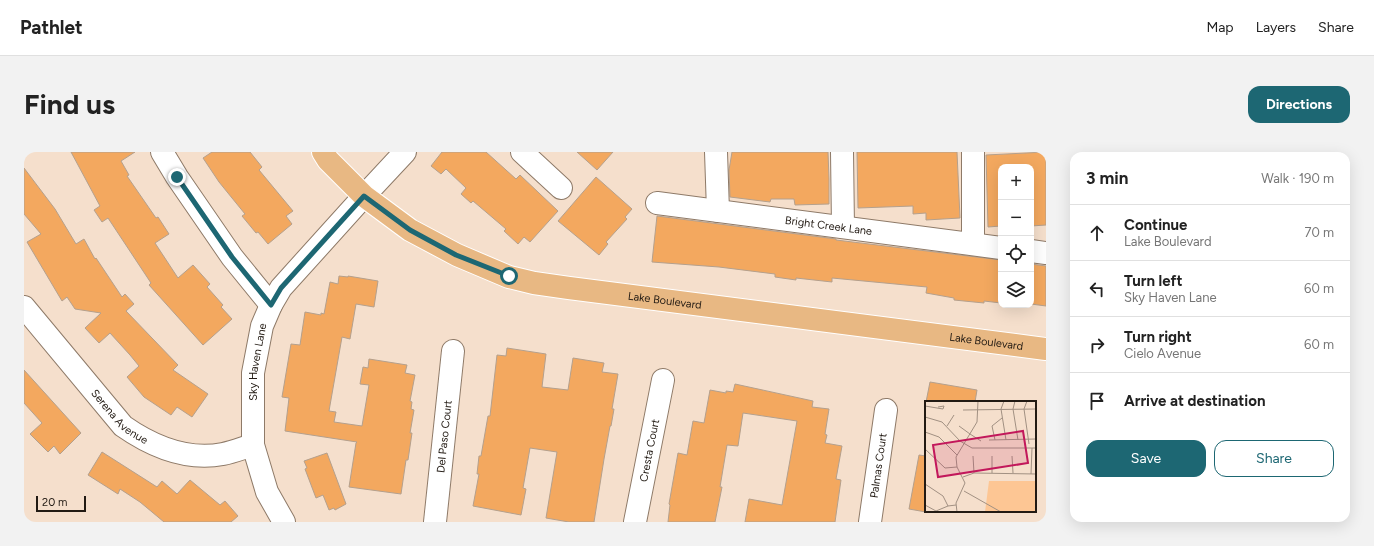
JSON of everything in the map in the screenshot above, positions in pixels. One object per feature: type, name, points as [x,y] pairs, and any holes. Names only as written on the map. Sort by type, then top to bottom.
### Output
[{"type":"main road","name":"Lake Boulevard","points":[[323,152],[328,160],[364,196],[410,230],[456,255],[509,276],[534,283],[1046,349]]},
{"type":"street","points":[[162,152],[177,177],[232,257],[271,305]]},
{"type":"street","name":"Sky Haven Lane","points":[[284,522],[267,492],[252,444],[253,373],[262,326],[271,305],[281,288],[405,152]]},
{"type":"street","points":[[522,152],[561,188]]},
{"type":"street","points":[[716,152],[718,211]]},
{"type":"street","points":[[842,152],[843,227]]},
{"type":"street","points":[[973,152],[973,244]]},
{"type":"street","name":"Bright Creek Lane","points":[[657,203],[998,248]]},
{"type":"street","points":[[1034,251],[1046,253]]},
{"type":"street","name":"Serena Avenue","points":[[24,307],[123,426],[141,439],[174,452],[202,456],[224,454],[252,444]]},
{"type":"street","name":"Del Paso Court","points":[[435,522],[453,351]]},
{"type":"street","name":"Cresta Court","points":[[635,522],[663,380]]},
{"type":"street","name":"Palmas Court","points":[[870,522],[886,410]]},
{"type":"building","points":[[71,152],[135,152],[121,161],[129,175],[127,176],[169,234],[155,243],[178,278],[193,265],[210,284],[207,287],[223,305],[221,307],[232,319],[203,345],[149,285],[151,283],[108,218],[102,222],[94,210],[100,206]]},
{"type":"building","points":[[212,152],[250,152],[262,167],[259,170],[293,211],[286,216],[292,224],[268,244],[258,232],[256,233],[242,216],[245,214],[219,182],[203,158]]},
{"type":"building","points":[[442,152],[486,152],[516,179],[520,175],[558,211],[530,242],[524,237],[518,244],[504,231],[506,229],[473,201],[471,203],[461,194],[466,188],[446,169],[441,174],[431,166]]},
{"type":"building","points":[[577,152],[613,152],[597,170]]},
{"type":"building","points":[[732,152],[828,152],[829,204],[795,205],[794,199],[771,199],[770,202],[730,197],[729,170]]},
{"type":"building","points":[[857,152],[957,152],[960,218],[926,220],[926,213],[913,214],[913,206],[858,208]]},
{"type":"building","points":[[1046,152],[1046,225],[1034,226],[1034,164],[998,164],[998,226],[988,227],[986,155]]},
{"type":"building","points":[[24,168],[55,209],[76,244],[84,239],[95,259],[96,258],[122,297],[125,294],[134,304],[126,311],[178,365],[173,370],[208,394],[192,417],[177,407],[171,415],[144,397],[127,377],[139,366],[130,355],[110,333],[99,343],[85,328],[101,313],[75,309],[67,297],[62,301],[27,242],[41,234],[24,214]]},
{"type":"building","points":[[596,177],[632,209],[625,217],[627,219],[606,242],[608,244],[599,255],[558,221]]},
{"type":"building","points":[[657,216],[998,260],[998,303],[954,300],[954,298],[926,293],[927,287],[832,278],[832,282],[796,278],[796,280],[775,277],[775,274],[719,267],[652,262]]},
{"type":"building","points":[[1034,264],[1046,266],[1046,306],[1034,304]]},
{"type":"building","points":[[339,276],[378,281],[374,307],[356,304],[350,339],[342,337],[329,411],[336,412],[334,422],[362,426],[369,385],[360,384],[363,367],[368,368],[369,359],[407,365],[405,373],[415,375],[410,401],[412,402],[411,409],[414,410],[410,433],[412,433],[408,460],[406,460],[401,494],[349,487],[357,442],[285,431],[289,398],[282,397],[291,344],[300,345],[305,312],[321,315],[321,313],[324,314],[330,282],[338,284]]},
{"type":"building","points":[[507,348],[546,354],[542,387],[568,390],[573,358],[604,363],[602,372],[618,374],[612,409],[614,409],[594,522],[569,522],[546,518],[557,452],[530,448],[523,488],[526,489],[521,515],[473,506],[479,474],[477,474],[479,456],[481,456],[488,416],[490,416],[497,355],[506,356]]},
{"type":"building","points":[[24,370],[81,433],[60,454],[54,446],[48,452],[30,434],[42,423],[24,403]]},
{"type":"building","points":[[930,382],[977,390],[975,401],[926,401]]},
{"type":"building","points":[[735,384],[813,401],[812,407],[829,409],[825,443],[842,446],[836,479],[841,480],[835,522],[745,522],[749,499],[782,505],[797,421],[743,413],[738,446],[727,445],[720,487],[722,487],[715,522],[668,522],[669,504],[678,453],[687,455],[693,421],[704,423],[710,390],[726,393],[726,391],[733,392]]},
{"type":"building","points":[[102,452],[157,487],[162,481],[177,494],[190,480],[220,505],[225,501],[238,516],[231,522],[164,522],[140,502],[120,489],[118,494],[88,475]]},
{"type":"building","points":[[327,453],[346,504],[335,510],[334,508],[329,510],[323,495],[316,498],[305,469],[307,468],[304,461]]},
{"type":"building","points":[[919,455],[925,456],[925,512],[909,509]]},
{"type":"route","points":[[177,177],[232,257],[271,305],[281,288],[364,196],[410,230],[456,255],[509,276]]}]
